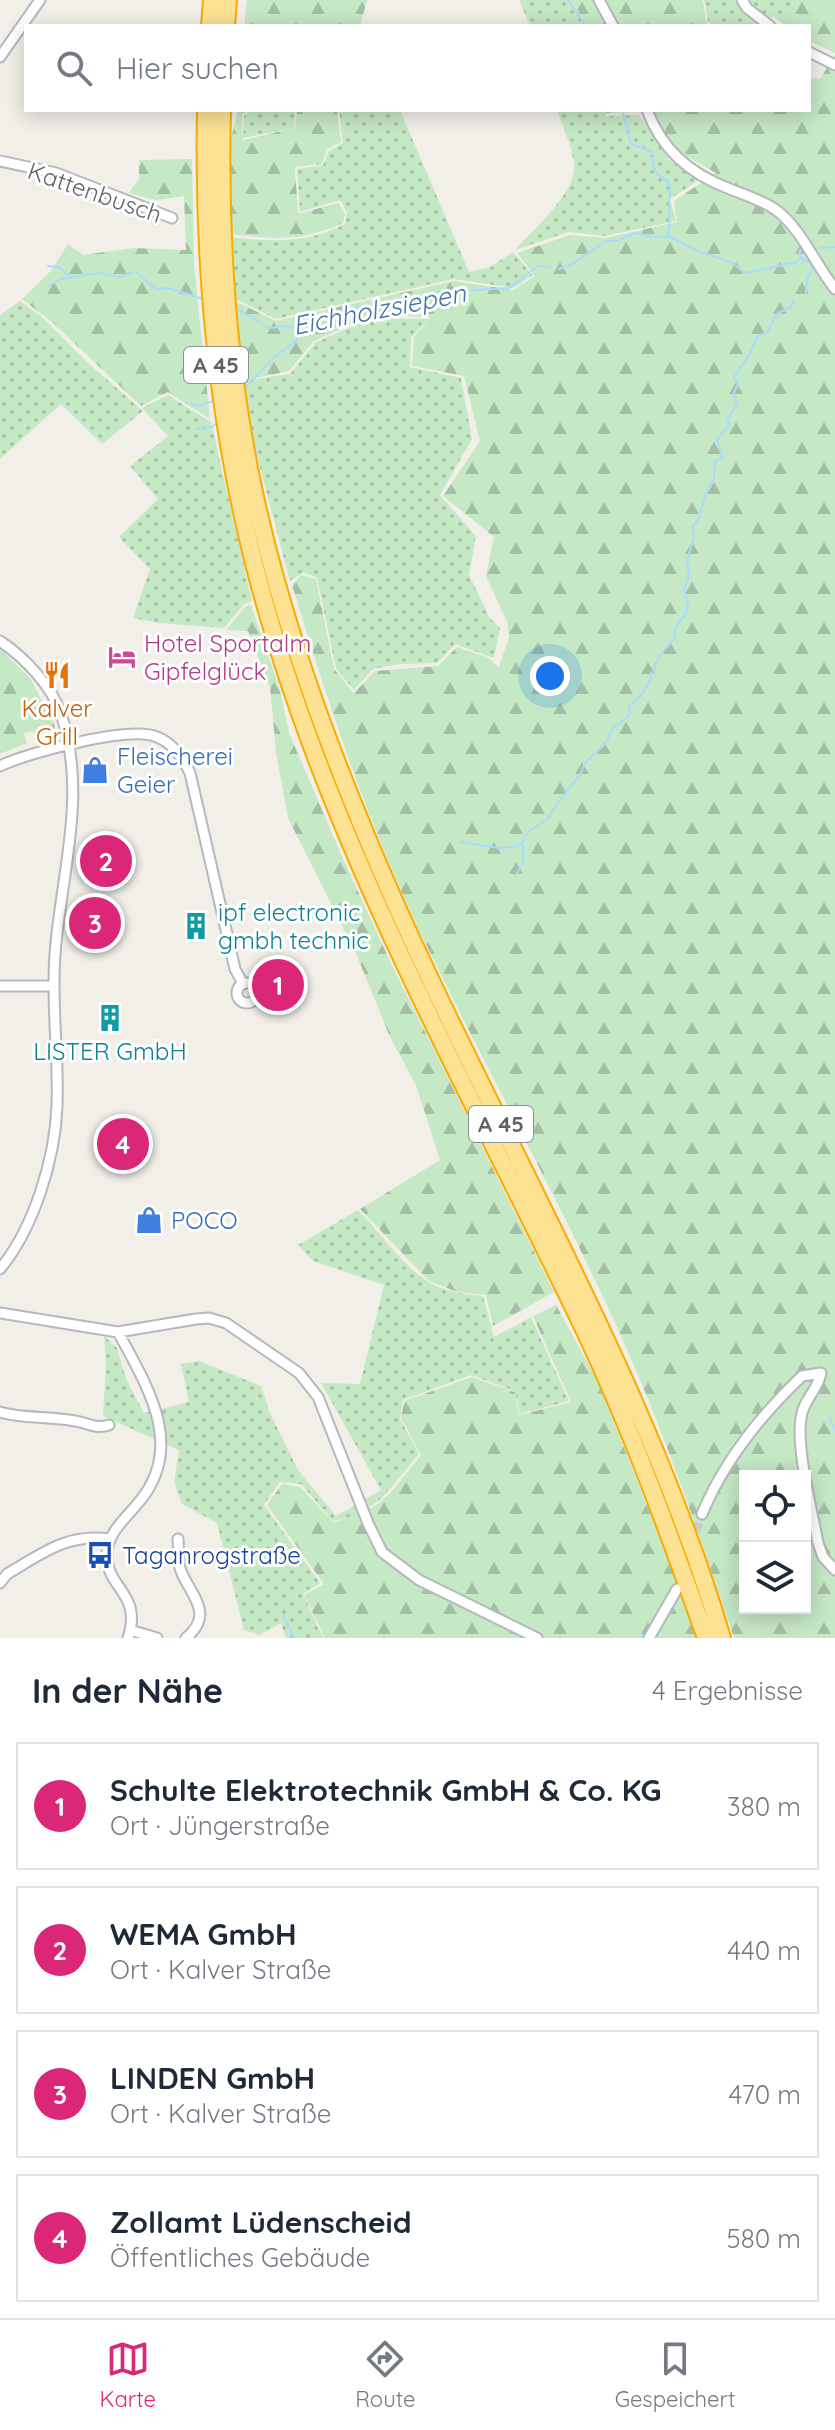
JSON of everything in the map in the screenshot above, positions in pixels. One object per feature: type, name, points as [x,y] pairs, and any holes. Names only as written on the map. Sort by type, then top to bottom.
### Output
[{"type":"highway","points":[[210,24],[212,0]]},
{"type":"highway","points":[[226,24],[228,0]]},
{"type":"highway","name":"A 45","points":[[206,112],[206,225],[216,363],[235,482],[276,611],[369,843],[621,1373],[674,1494],[722,1638]]},
{"type":"highway","name":"A 45","points":[[222,112],[220,180],[223,266],[233,363],[248,466],[288,678],[365,873],[590,1344],[662,1513],[706,1638]]},
{"type":"street","points":[[0,57],[40,0]]},
{"type":"street","points":[[599,0],[612,24]]},
{"type":"street","points":[[742,0],[767,24]]},
{"type":"street","points":[[811,53],[835,65]]},
{"type":"street","points":[[648,112],[655,130],[677,158],[710,181],[764,202],[792,223],[815,263],[835,289]]},
{"type":"street","name":"Kattenbusch","points":[[0,161],[56,173],[172,218]]},
{"type":"street","points":[[0,641],[28,666],[61,712],[73,783],[72,831],[58,923],[53,986],[57,1102],[53,1142],[28,1225],[0,1269]]},
{"type":"street","points":[[0,766],[33,753],[130,734],[150,734],[166,742],[182,757],[190,773],[235,969],[243,984]]},
{"type":"street","points":[[0,986],[53,986]]},
{"type":"street","points":[[0,1313],[118,1332],[209,1318],[226,1323],[288,1364],[318,1397],[382,1552],[419,1580],[537,1638]]},
{"type":"street","points":[[118,1332],[157,1409],[162,1444],[151,1486],[110,1539],[107,1553],[109,1566],[131,1606],[129,1634],[157,1638]]},
{"type":"street","points":[[702,1514],[733,1454],[802,1376],[821,1373],[819,1384],[804,1403],[800,1426],[818,1543],[823,1557],[835,1570]]},
{"type":"street","points":[[0,1412],[65,1419],[97,1427],[109,1425]]},
{"type":"street","points":[[0,1583],[7,1574],[66,1541],[78,1537],[110,1539]]},
{"type":"street","points":[[178,1539],[180,1568],[200,1608],[196,1628],[186,1638]]},
{"type":"street","points":[[649,1638],[677,1589]]},
{"type":"green space","points":[[247,0],[367,0],[361,24],[244,24]]},
{"type":"green space","points":[[519,0],[571,0],[587,24],[529,24]]},
{"type":"green space","points":[[571,0],[703,0],[708,24],[587,24]]},
{"type":"green space","points":[[704,0],[797,0],[794,12],[769,18],[776,24],[708,22]]},
{"type":"green space","points":[[797,0],[835,0],[835,53],[811,42],[811,24],[783,24],[771,15],[793,12]]},
{"type":"green space","points":[[835,55],[835,1638],[734,1638],[666,1445],[615,1323],[440,974],[394,875],[346,752],[292,585],[301,575],[316,579],[334,669],[354,693],[375,671],[438,666],[457,647],[487,657],[499,667],[509,637],[507,622],[486,576],[494,537],[443,496],[480,441],[464,376],[412,366],[414,337],[430,317],[372,315],[314,341],[289,371],[243,381],[233,300],[276,321],[454,281],[513,290],[535,276],[517,253],[570,235],[605,238],[677,222],[674,201],[716,173],[672,148],[654,112],[811,112],[811,78],[820,79]]},
{"type":"green space","points":[[238,112],[246,112],[242,115],[243,140],[295,128],[297,112],[337,112],[341,142],[327,149],[322,164],[295,167],[298,214],[338,203],[345,213],[343,223],[288,238],[231,234],[229,147]]},
{"type":"green space","points":[[250,112],[295,112],[294,128],[243,138],[244,116]]},
{"type":"green space","points":[[339,112],[401,112],[469,272],[490,267],[513,252],[533,275],[513,288],[454,279],[276,319],[234,298],[229,237],[288,240],[316,235],[345,224],[347,212],[340,200],[300,212],[297,169],[323,165],[329,151],[343,143]]},
{"type":"green space","points":[[558,112],[639,115],[669,160],[699,180],[670,199],[676,221],[605,236],[568,232],[515,250],[569,186],[574,164]]},
{"type":"green space","points":[[192,159],[194,265],[210,419],[168,392],[141,406],[53,323],[22,299],[51,271],[68,244],[83,255],[134,248],[186,250],[184,196],[155,200],[129,193],[139,179],[139,160]]},
{"type":"green space","points":[[20,301],[41,316],[143,411],[102,444],[61,404],[0,459],[0,315]]},
{"type":"green space","points":[[372,318],[428,319],[411,338],[410,367],[461,378],[472,439],[440,495],[476,536],[469,575],[490,618],[500,628],[494,658],[455,644],[437,663],[399,664],[373,669],[354,690],[336,669],[317,578],[303,572],[290,581],[250,430],[243,381],[290,374],[316,342]]},
{"type":"green space","points":[[168,395],[211,422],[252,601],[244,604],[224,628],[133,618],[150,569],[119,537],[158,499],[130,466],[168,436],[142,408]]},
{"type":"green space","points":[[251,605],[280,690],[289,733],[344,861],[390,961],[554,1292],[493,1326],[486,1295],[457,1292],[429,1281],[360,1209],[440,1160],[416,1085],[390,1037],[355,951],[288,818],[276,751],[270,687],[248,631],[226,630],[246,606]]},
{"type":"green space","points":[[0,649],[30,678],[55,726],[52,736],[35,741],[33,731],[24,733],[27,743],[0,754]]},
{"type":"green space","points":[[358,1210],[419,1276],[448,1290],[483,1296],[494,1337],[531,1317],[569,1401],[520,1414],[515,1391],[471,1375],[403,1400],[400,1419],[419,1454],[382,1498],[359,1515],[333,1521],[301,1484],[280,1482],[264,1505],[320,1583],[303,1594],[323,1638],[286,1638],[281,1623],[259,1635],[244,1630],[217,1523],[182,1504],[174,1482],[179,1450],[103,1416],[104,1336],[117,1348],[126,1379],[144,1413],[189,1402],[181,1364],[199,1361],[261,1386],[269,1411],[298,1470],[336,1516],[381,1490],[321,1383],[360,1384],[384,1285],[313,1261],[298,1245]]},
{"type":"green space","points":[[556,1305],[597,1380],[686,1603],[696,1638],[325,1638],[304,1595],[324,1584],[267,1505],[282,1484],[300,1487],[333,1522],[375,1506],[393,1490],[421,1455],[401,1418],[404,1401],[472,1377],[515,1392],[519,1415],[571,1402],[533,1316]]},
{"type":"waterway","points":[[568,0],[585,24]]},
{"type":"waterway","points":[[623,114],[631,144],[653,152],[654,170],[668,181],[669,234]]},
{"type":"waterway","name":"Eichholzsiepen","points":[[559,269],[574,263],[606,241],[616,241],[634,233],[669,236],[697,251],[731,262],[745,273],[797,262],[800,250]]},
{"type":"waterway","name":"Eichholzsiepen","points":[[820,248],[835,247]]},
{"type":"waterway","points":[[800,258],[810,262],[813,268],[807,280],[806,294]]},
{"type":"waterway","points":[[48,266],[59,267],[70,277]]},
{"type":"waterway","name":"Eichholzsiepen","points":[[537,266],[551,267]]},
{"type":"waterway","name":"Eichholzsiepen","points":[[236,308],[269,328],[291,328],[311,317],[335,314],[345,309],[388,305],[439,292],[509,288],[534,269]]},
{"type":"waterway","name":"Eichholzsiepen","points":[[49,286],[60,279],[99,273],[121,277],[132,272]]},
{"type":"waterway","name":"Eichholzsiepen","points":[[136,272],[156,289],[168,288],[203,299]]},
{"type":"waterway","points":[[461,842],[499,848],[522,843],[529,831],[548,819],[585,763],[605,744],[613,728],[630,715],[629,706],[647,686],[650,674],[675,638],[675,629],[686,613],[688,604],[684,589],[689,576],[687,561],[694,536],[693,526],[698,520],[708,487],[714,480],[715,461],[722,458],[717,439],[729,425],[728,418],[737,404],[734,392],[738,384],[734,377],[750,354],[757,337],[767,332],[777,314],[791,307],[794,300]]},
{"type":"waterway","points":[[245,388],[273,358],[294,342],[301,324]]},
{"type":"waterway","points":[[191,404],[200,406],[213,401]]},
{"type":"waterway","points":[[196,429],[212,427],[217,423]]},
{"type":"waterway","points":[[516,875],[524,859],[522,843]]},
{"type":"waterway","points":[[830,1418],[835,1430]]},
{"type":"waterway","points":[[283,1615],[294,1638]]},
{"type":"tunnel","points":[[692,1544],[702,1514]]},
{"type":"place","name":"Hotel Sportalm Gipfelglück","points":[[122,657]]},
{"type":"place","name":"Kalver Grill","points":[[57,675]]},
{"type":"place","name":"Fleischerei Geier","points":[[95,770]]},
{"type":"place","name":"WEMA GmbH","points":[[106,861]]},
{"type":"place","name":"LINDEN GmbH","points":[[95,923]]},
{"type":"place","name":"ipf electronic gmbh technic","points":[[196,926]]},
{"type":"place","name":"Schulte Elektrotechnik GmbH & Co. KG","points":[[278,985]]},
{"type":"place","name":"LISTER GmbH","points":[[110,1018]]},
{"type":"place","name":"Zollamt Lüdenscheid","points":[[123,1144]]},
{"type":"place","name":"POCO","points":[[149,1220]]},
{"type":"place","name":"Taganrogstraße","points":[[100,1555]]}]
